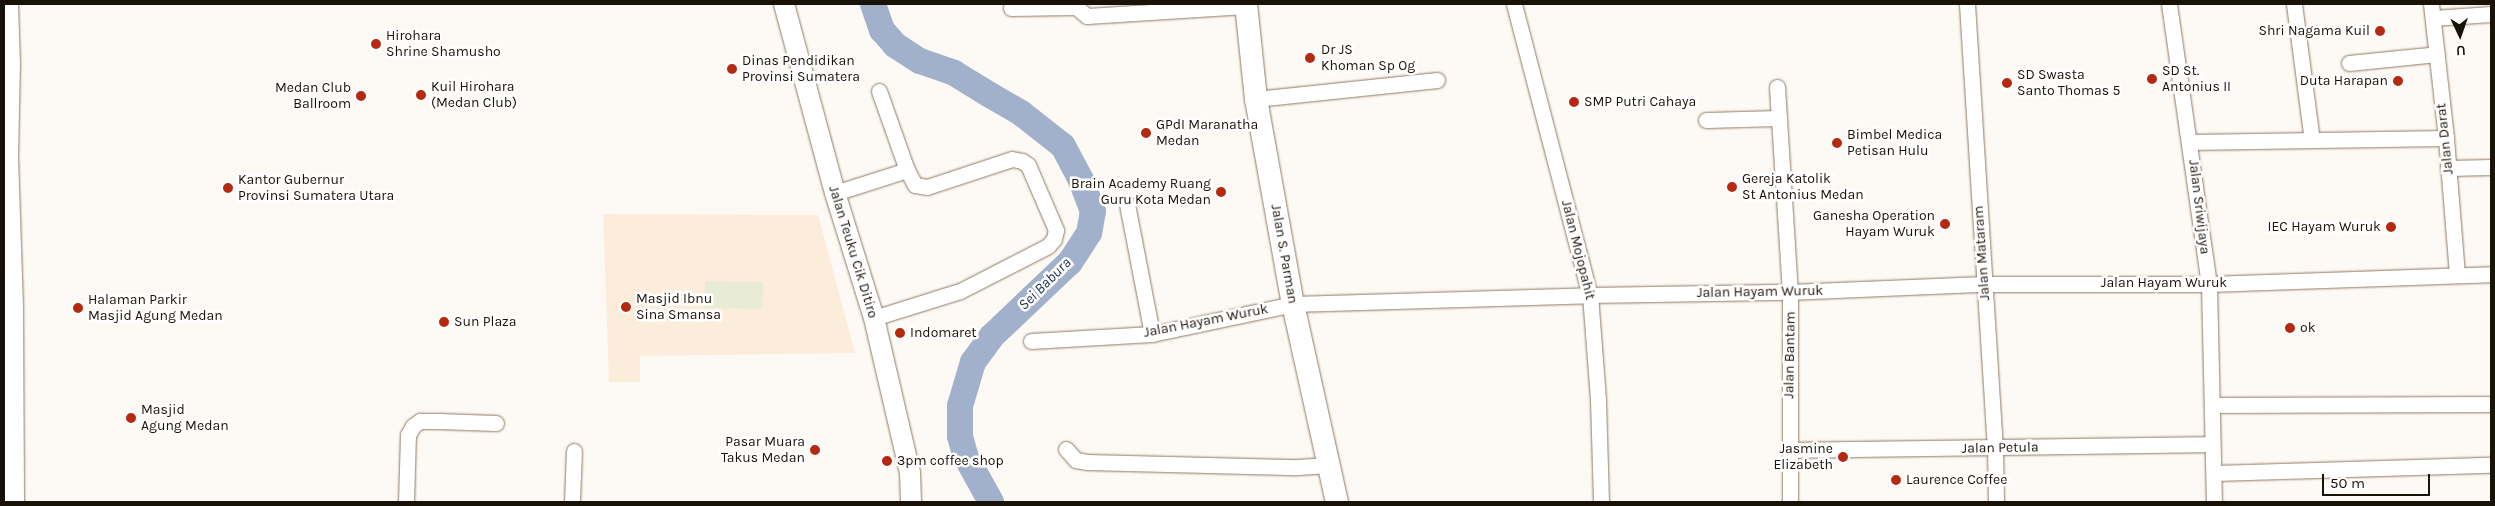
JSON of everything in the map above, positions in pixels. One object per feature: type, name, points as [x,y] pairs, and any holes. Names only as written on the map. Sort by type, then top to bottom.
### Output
[{"type":"main road","points":[[7,4],[9,63],[7,265],[14,502]]},
{"type":"main road","name":"Jalan S. Parman","points":[[1246,5],[1256,99],[1293,304],[1337,502]]},
{"type":"street","name":"Jalan Teuku Cik Ditiro","points":[[784,4],[835,193],[874,318],[910,473],[911,502]]},
{"type":"street","name":"Jalan Mojopahit","points":[[1514,4],[1590,295],[1598,400],[1602,502]]},
{"type":"street","name":"Jalan Mataram","points":[[1967,4],[1995,449],[1996,502]]},
{"type":"street","name":"Jalan Sriwijaya","points":[[2169,4],[2190,142],[2208,284],[2214,502]]},
{"type":"street","points":[[2294,4],[2312,140]]},
{"type":"street","points":[[1011,8],[1076,7],[1087,16],[1246,5]]},
{"type":"street","points":[[2432,11],[2491,14]]},
{"type":"street","name":"Jalan Darat","points":[[2432,11],[2446,138],[2457,275]]},
{"type":"street","points":[[2349,63],[2437,54]]},
{"type":"street","points":[[1256,99],[1437,80]]},
{"type":"street","name":"Jalan Bantam","points":[[1777,87],[1790,292],[1790,502]]},
{"type":"street","points":[[874,318],[960,291],[1048,246],[1054,239],[1056,230],[1028,165],[1022,161],[1012,159],[927,187],[915,185],[907,170],[878,91]]},
{"type":"street","points":[[1706,120],[1779,118]]},
{"type":"street","points":[[2190,142],[2446,138]]},
{"type":"street","points":[[2448,168],[2491,167]]},
{"type":"street","points":[[835,193],[907,170]]},
{"type":"street","points":[[1127,204],[1152,334]]},
{"type":"street","name":"Jalan Hayam Wuruk","points":[[1031,341],[1152,334],[1293,304],[1590,295],[1790,292],[1984,284],[2208,284],[2491,274]]},
{"type":"street","points":[[2212,405],[2491,404]]},
{"type":"street","points":[[406,502],[408,435],[413,426],[420,422],[496,422]]},
{"type":"street","name":"Jalan Petula","points":[[1789,450],[1995,449],[2212,444]]},
{"type":"street","points":[[1066,449],[1076,460],[1087,462],[1298,467],[1328,465]]},
{"type":"street","points":[[572,502],[574,451]]},
{"type":"street","points":[[2214,473],[2491,465]]},
{"type":"shaded area","points":[[603,214],[818,215],[855,353],[640,356],[640,382],[609,382]]},
{"type":"green space","points":[[705,281],[763,282],[763,309],[705,308]]},
{"type":"waterway","name":"Sei Babura","points":[[873,4],[882,30],[895,45],[920,61],[954,73],[1021,113],[1063,146],[1081,180],[1093,211],[1089,233],[1070,262],[992,336],[973,362],[960,406],[960,436],[965,455],[991,502]]},
{"type":"place","name":"Shri Nagama Kuil","points":[[2380,31]]},
{"type":"place","name":"Hirohara Shrine Shamusho","points":[[376,44]]},
{"type":"place","name":"Dr JS Khoman Sp Og","points":[[1310,58]]},
{"type":"place","name":"Dinas Pendidikan Provinsi Sumatera","points":[[732,69]]},
{"type":"place","name":"SD St. Antonius II","points":[[2152,79]]},
{"type":"place","name":"Duta Harapan","points":[[2398,81]]},
{"type":"place","name":"SD Swasta Santo Thomas 5","points":[[2007,83]]},
{"type":"place","name":"Kuil Hirohara (Medan Club)","points":[[421,95]]},
{"type":"place","name":"Medan Club Ballroom","points":[[361,96]]},
{"type":"place","name":"SMP Putri Cahaya","points":[[1574,102]]},
{"type":"place","name":"GPdI Maranatha Medan","points":[[1146,133]]},
{"type":"place","name":"Bimbel Medica Petisan Hulu","points":[[1837,143]]},
{"type":"place","name":"Gereja Katolik St Antonius Medan","points":[[1732,187]]},
{"type":"place","name":"Kantor Gubernur Provinsi Sumatera Utara","points":[[228,188]]},
{"type":"place","name":"Brain Academy Ruang Guru Kota Medan","points":[[1221,192]]},
{"type":"place","name":"Ganesha Operation Hayam Wuruk","points":[[1945,224]]},
{"type":"place","name":"IEC Hayam Wuruk","points":[[2391,227]]},
{"type":"place","name":"Masjid Ibnu Sina Smansa","points":[[626,307]]},
{"type":"place","name":"Halaman Parkir Masjid Agung Medan","points":[[78,308]]},
{"type":"place","name":"Sun Plaza","points":[[444,322]]},
{"type":"place","name":"ok","points":[[2290,328]]},
{"type":"place","name":"Indomaret","points":[[900,333]]},
{"type":"place","name":"Masjid Agung Medan","points":[[131,418]]},
{"type":"place","name":"Pasar Muara Takus Medan","points":[[815,450]]},
{"type":"place","name":"Jasmine Elizabeth","points":[[1843,457]]},
{"type":"place","name":"3pm coffee shop","points":[[887,461]]},
{"type":"place","name":"Laurence Coffee","points":[[1896,480]]}]
